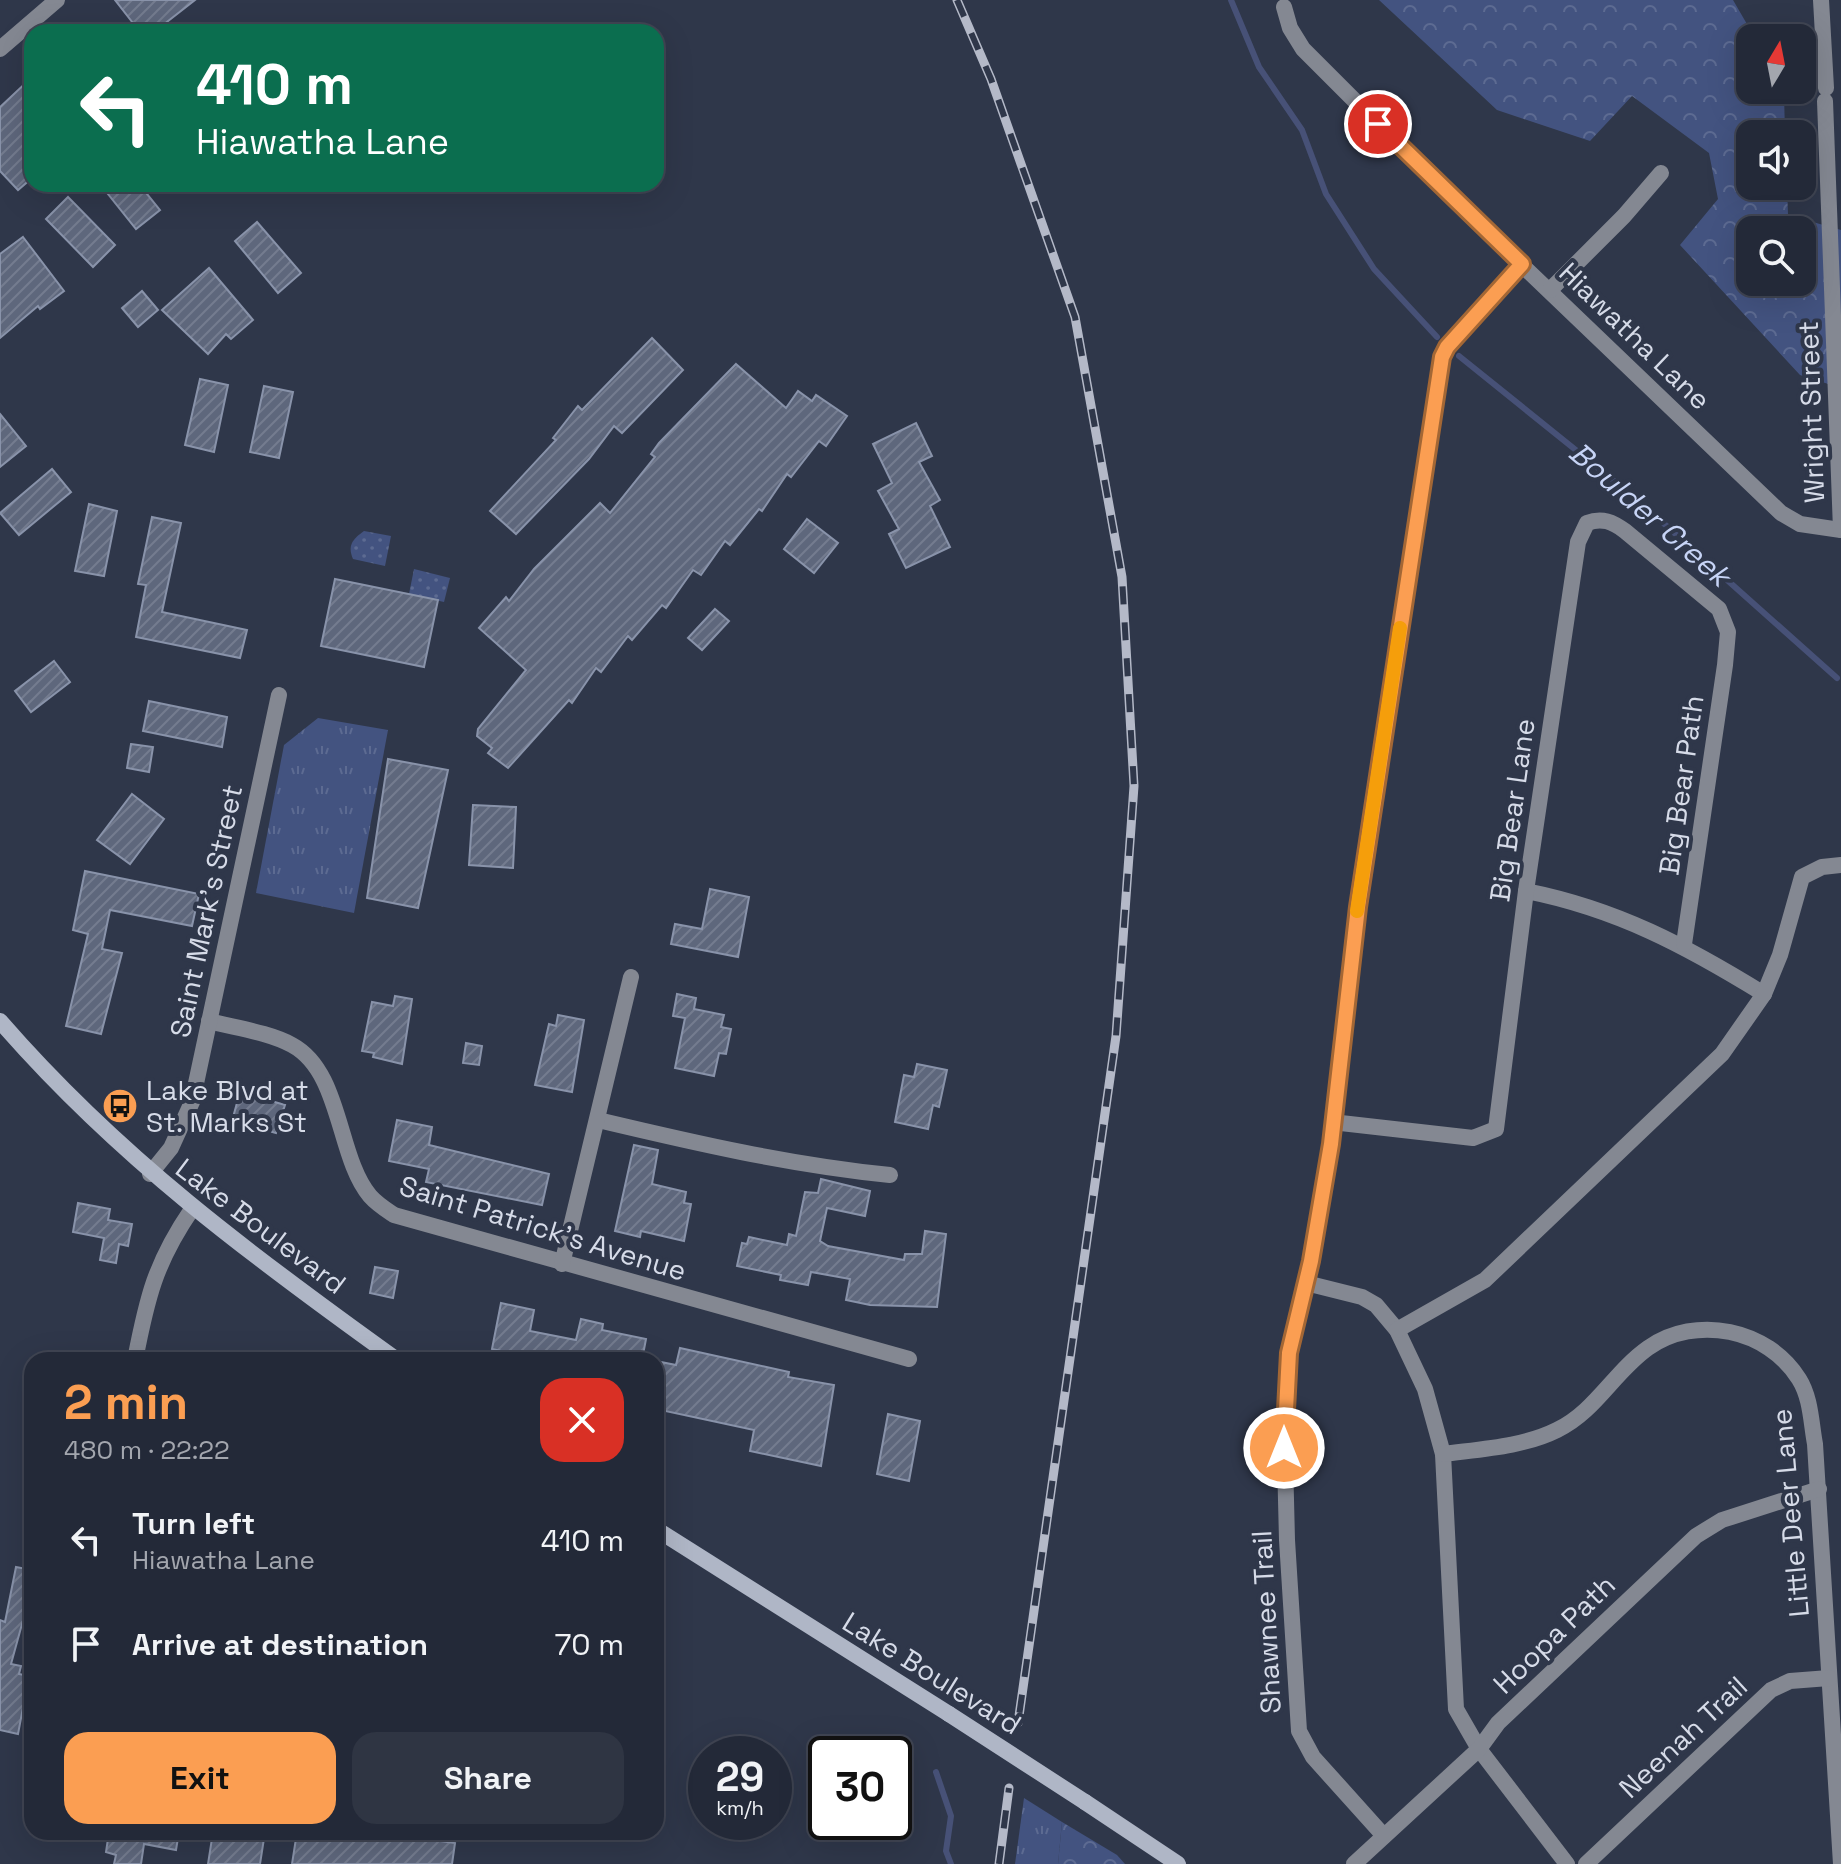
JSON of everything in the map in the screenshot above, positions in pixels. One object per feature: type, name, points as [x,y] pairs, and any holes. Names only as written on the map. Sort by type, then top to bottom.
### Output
[{"type":"main road","name":"Lake Boulevard","points":[[0,1021],[111,1138],[150,1174],[252,1257],[386,1352]]},
{"type":"main road","name":"Lake Boulevard","points":[[664,1534],[949,1714],[1178,1864]]},
{"type":"street","points":[[29,24],[57,0]]},
{"type":"street","name":"Wright Street","points":[[1821,0],[1841,530]]},
{"type":"street","name":"Hiawatha Lane","points":[[1284,7],[1294,37],[1303,49],[1781,513],[1800,524],[1841,530]]},
{"type":"street","points":[[0,49],[24,28]]},
{"type":"street","points":[[1550,290],[1624,216],[1661,173]]},
{"type":"street","name":"Shawnee Trail","points":[[1384,1836],[1313,1757],[1299,1731],[1287,1540],[1284,1419],[1289,1353],[1306,1283],[1332,1122],[1358,907],[1442,357],[1447,347],[1522,264]]},
{"type":"street","name":"Big Bear Lane","points":[[1332,1122],[1473,1138],[1496,1129],[1526,891],[1578,542],[1587,523],[1613,522],[1625,531],[1719,609],[1728,632]]},
{"type":"street","name":"Big Bear Path","points":[[1684,944],[1728,632]]},
{"type":"street","name":"Saint Mark's Street","points":[[150,1174],[171,1148],[192,1102],[279,695]]},
{"type":"street","points":[[1397,1330],[1485,1280],[1722,1054],[1764,994],[1780,955],[1802,877],[1822,867],[1841,865]]},
{"type":"street","points":[[1526,891],[1561,898],[1684,944],[1764,994]]},
{"type":"street","points":[[562,1264],[631,977]]},
{"type":"street","name":"Saint Patrick's Avenue","points":[[209,1021],[284,1042],[305,1055],[320,1075],[364,1187],[378,1205],[394,1215],[909,1359]]},
{"type":"street","points":[[598,1120],[746,1155],[818,1168],[890,1175]]},
{"type":"street","points":[[137,1352],[153,1277],[173,1237],[192,1209]]},
{"type":"street","points":[[1306,1283],[1362,1297],[1376,1305],[1397,1330],[1425,1389],[1443,1454],[1454,1695],[1460,1720],[1567,1864]]},
{"type":"street","name":"Little Deer Lane","points":[[1443,1454],[1502,1446],[1558,1430],[1582,1415],[1650,1346],[1676,1335],[1718,1330],[1758,1341],[1789,1364],[1801,1381],[1807,1398],[1819,1489],[1841,1864]]},
{"type":"street","name":"Hoopa Path","points":[[1354,1864],[1479,1749],[1498,1723],[1696,1536],[1722,1520],[1819,1489]]},
{"type":"street","name":"Neenah Trail","points":[[1586,1864],[1771,1690],[1790,1681],[1829,1678]]},
{"type":"green space","points":[[1379,0],[1733,0],[1747,24],[1736,24],[1736,104],[1784,104],[1785,120],[1736,120],[1736,200],[1787,200],[1788,215],[1792,216],[1736,216],[1736,296],[1816,296],[1816,223],[1841,230],[1841,388],[1800,375],[1680,245],[1718,199],[1709,153],[1632,96],[1590,141],[1497,110]]},
{"type":"green space","points":[[364,531],[391,536],[385,566],[353,559],[352,543]]},
{"type":"green space","points":[[414,569],[450,578],[444,602],[409,594]]},
{"type":"green space","points":[[318,718],[388,730],[354,913],[256,893],[284,745]]},
{"type":"green space","points":[[1024,1798],[1062,1822],[1058,1864],[1015,1864]]},
{"type":"green space","points":[[1062,1822],[1117,1855],[1125,1864],[1058,1864]]},
{"type":"building","points":[[115,0],[195,0],[164,24],[134,24]]},
{"type":"building","points":[[24,84],[24,185],[18,190],[0,171],[0,107]]},
{"type":"building","points":[[106,192],[145,192],[160,210],[136,229]]},
{"type":"building","points":[[68,197],[115,245],[93,267],[46,219]]},
{"type":"building","points":[[257,222],[301,273],[278,293],[235,241]]},
{"type":"building","points":[[23,237],[64,291],[40,309],[38,306],[0,338],[0,254]]},
{"type":"building","points":[[209,268],[253,320],[231,339],[226,334],[208,354],[162,310]]},
{"type":"building","points":[[142,291],[158,310],[138,327],[122,308]]},
{"type":"building","points":[[652,338],[683,370],[622,433],[614,426],[589,459],[516,534],[490,511],[556,440],[553,438],[578,406],[582,410]]},
{"type":"building","points":[[736,364],[786,408],[798,391],[812,401],[816,395],[847,416],[826,446],[819,441],[791,477],[787,474],[762,511],[759,509],[730,545],[725,541],[701,575],[693,570],[666,608],[662,605],[632,640],[628,636],[601,672],[596,668],[572,703],[569,700],[508,768],[488,753],[492,748],[477,736],[478,729],[526,670],[479,628],[506,597],[509,601],[534,569],[600,503],[610,513],[655,457],[651,454],[659,443]]},
{"type":"building","points":[[200,379],[228,385],[214,452],[185,445]]},
{"type":"building","points":[[264,386],[293,392],[279,458],[250,452]]},
{"type":"building","points":[[0,414],[26,446],[0,467]]},
{"type":"building","points":[[916,423],[932,456],[919,462],[940,500],[930,506],[950,547],[906,568],[889,534],[899,529],[878,491],[892,483],[873,444]]},
{"type":"building","points":[[52,469],[71,492],[19,535],[0,513]]},
{"type":"building","points":[[89,504],[117,511],[104,576],[75,571]]},
{"type":"building","points":[[152,517],[181,523],[162,612],[247,630],[240,658],[136,637],[146,585],[138,584]]},
{"type":"building","points":[[807,519],[838,543],[814,573],[784,549]]},
{"type":"building","points":[[335,579],[438,600],[424,667],[321,646]]},
{"type":"building","points":[[715,609],[729,621],[702,650],[688,638]]},
{"type":"building","points":[[54,661],[70,682],[31,712],[15,691]]},
{"type":"building","points":[[149,701],[227,717],[222,747],[143,731]]},
{"type":"building","points":[[131,744],[153,747],[149,772],[127,768]]},
{"type":"building","points":[[388,759],[448,770],[418,908],[367,898]]},
{"type":"building","points":[[132,794],[164,819],[130,864],[97,840]]},
{"type":"building","points":[[473,805],[516,807],[513,868],[469,865]]},
{"type":"building","points":[[85,871],[199,894],[192,926],[110,910],[102,949],[122,953],[101,1034],[66,1026],[88,934],[73,930]]},
{"type":"building","points":[[710,889],[749,897],[738,957],[671,944],[675,924],[702,929]]},
{"type":"building","points":[[677,994],[696,998],[694,1009],[724,1015],[721,1027],[731,1029],[726,1054],[719,1053],[714,1076],[675,1068],[685,1018],[673,1016]]},
{"type":"building","points":[[395,996],[412,999],[402,1064],[362,1051],[372,1002],[393,1006]]},
{"type":"building","points":[[558,1015],[584,1020],[572,1092],[535,1085],[549,1024],[556,1026]]},
{"type":"building","points":[[466,1043],[482,1046],[479,1065],[463,1063]]},
{"type":"building","points":[[917,1064],[947,1070],[939,1107],[933,1105],[928,1129],[895,1122],[904,1075],[914,1077]]},
{"type":"building","points":[[240,1092],[285,1105],[276,1133],[232,1121]]},
{"type":"building","points":[[397,1120],[432,1127],[429,1145],[549,1174],[542,1205],[426,1182],[429,1169],[389,1161]]},
{"type":"building","points":[[634,1145],[658,1150],[652,1184],[686,1192],[684,1203],[691,1204],[684,1241],[641,1231],[640,1237],[615,1231]]},
{"type":"building","points":[[821,1179],[870,1191],[865,1216],[827,1208],[820,1241],[828,1246],[904,1260],[905,1254],[922,1254],[925,1231],[946,1234],[937,1307],[870,1305],[846,1300],[850,1279],[811,1272],[808,1285],[780,1280],[781,1275],[737,1266],[742,1243],[747,1244],[749,1237],[787,1245],[789,1234],[796,1236],[805,1192],[818,1193]]},
{"type":"building","points":[[78,1203],[110,1209],[108,1220],[132,1224],[128,1246],[119,1244],[116,1263],[100,1260],[104,1238],[73,1232]]},
{"type":"building","points":[[375,1267],[398,1271],[393,1298],[370,1293]]},
{"type":"building","points":[[501,1303],[534,1310],[530,1331],[576,1340],[581,1319],[603,1324],[602,1330],[646,1339],[644,1352],[506,1352],[492,1349]]},
{"type":"building","points":[[680,1348],[789,1372],[788,1377],[834,1385],[821,1466],[750,1451],[754,1430],[664,1411],[664,1363],[676,1365]]},
{"type":"building","points":[[888,1414],[920,1421],[909,1481],[877,1474]]},
{"type":"building","points":[[16,1567],[24,1568],[24,1617],[11,1664],[21,1666],[19,1674],[24,1675],[24,1702],[18,1734],[0,1730],[0,1620],[5,1622]]},
{"type":"building","points":[[108,1840],[178,1840],[176,1850],[144,1844],[141,1864],[114,1864],[116,1855],[106,1852]]},
{"type":"building","points":[[212,1840],[264,1840],[260,1864],[208,1864]]},
{"type":"building","points":[[296,1840],[432,1840],[455,1843],[452,1864],[292,1864]]},
{"type":"waterway","name":"Boulder Creek","points":[[1231,0],[1259,67],[1302,130],[1326,194],[1374,269],[1437,337]]},
{"type":"waterway","name":"Boulder Creek","points":[[1459,356],[1633,496],[1837,678]]},
{"type":"waterway","points":[[936,1772],[951,1816],[946,1851],[951,1864]]},
{"type":"railway","points":[[957,0],[991,79],[1075,317],[1122,577],[1134,786],[1116,1036],[1018,1723]]},
{"type":"railway","points":[[999,1864],[1009,1788]]},
{"type":"slow traffic","points":[[1357,911],[1400,628]]},
{"type":"place","name":"Lake Blvd at St. Marks St","points":[[120,1106]]},
{"type":"route","points":[[1284,1448],[1289,1353],[1311,1261],[1331,1144],[1341,1033],[1358,907],[1442,357],[1447,347],[1522,264],[1378,124]]}]
